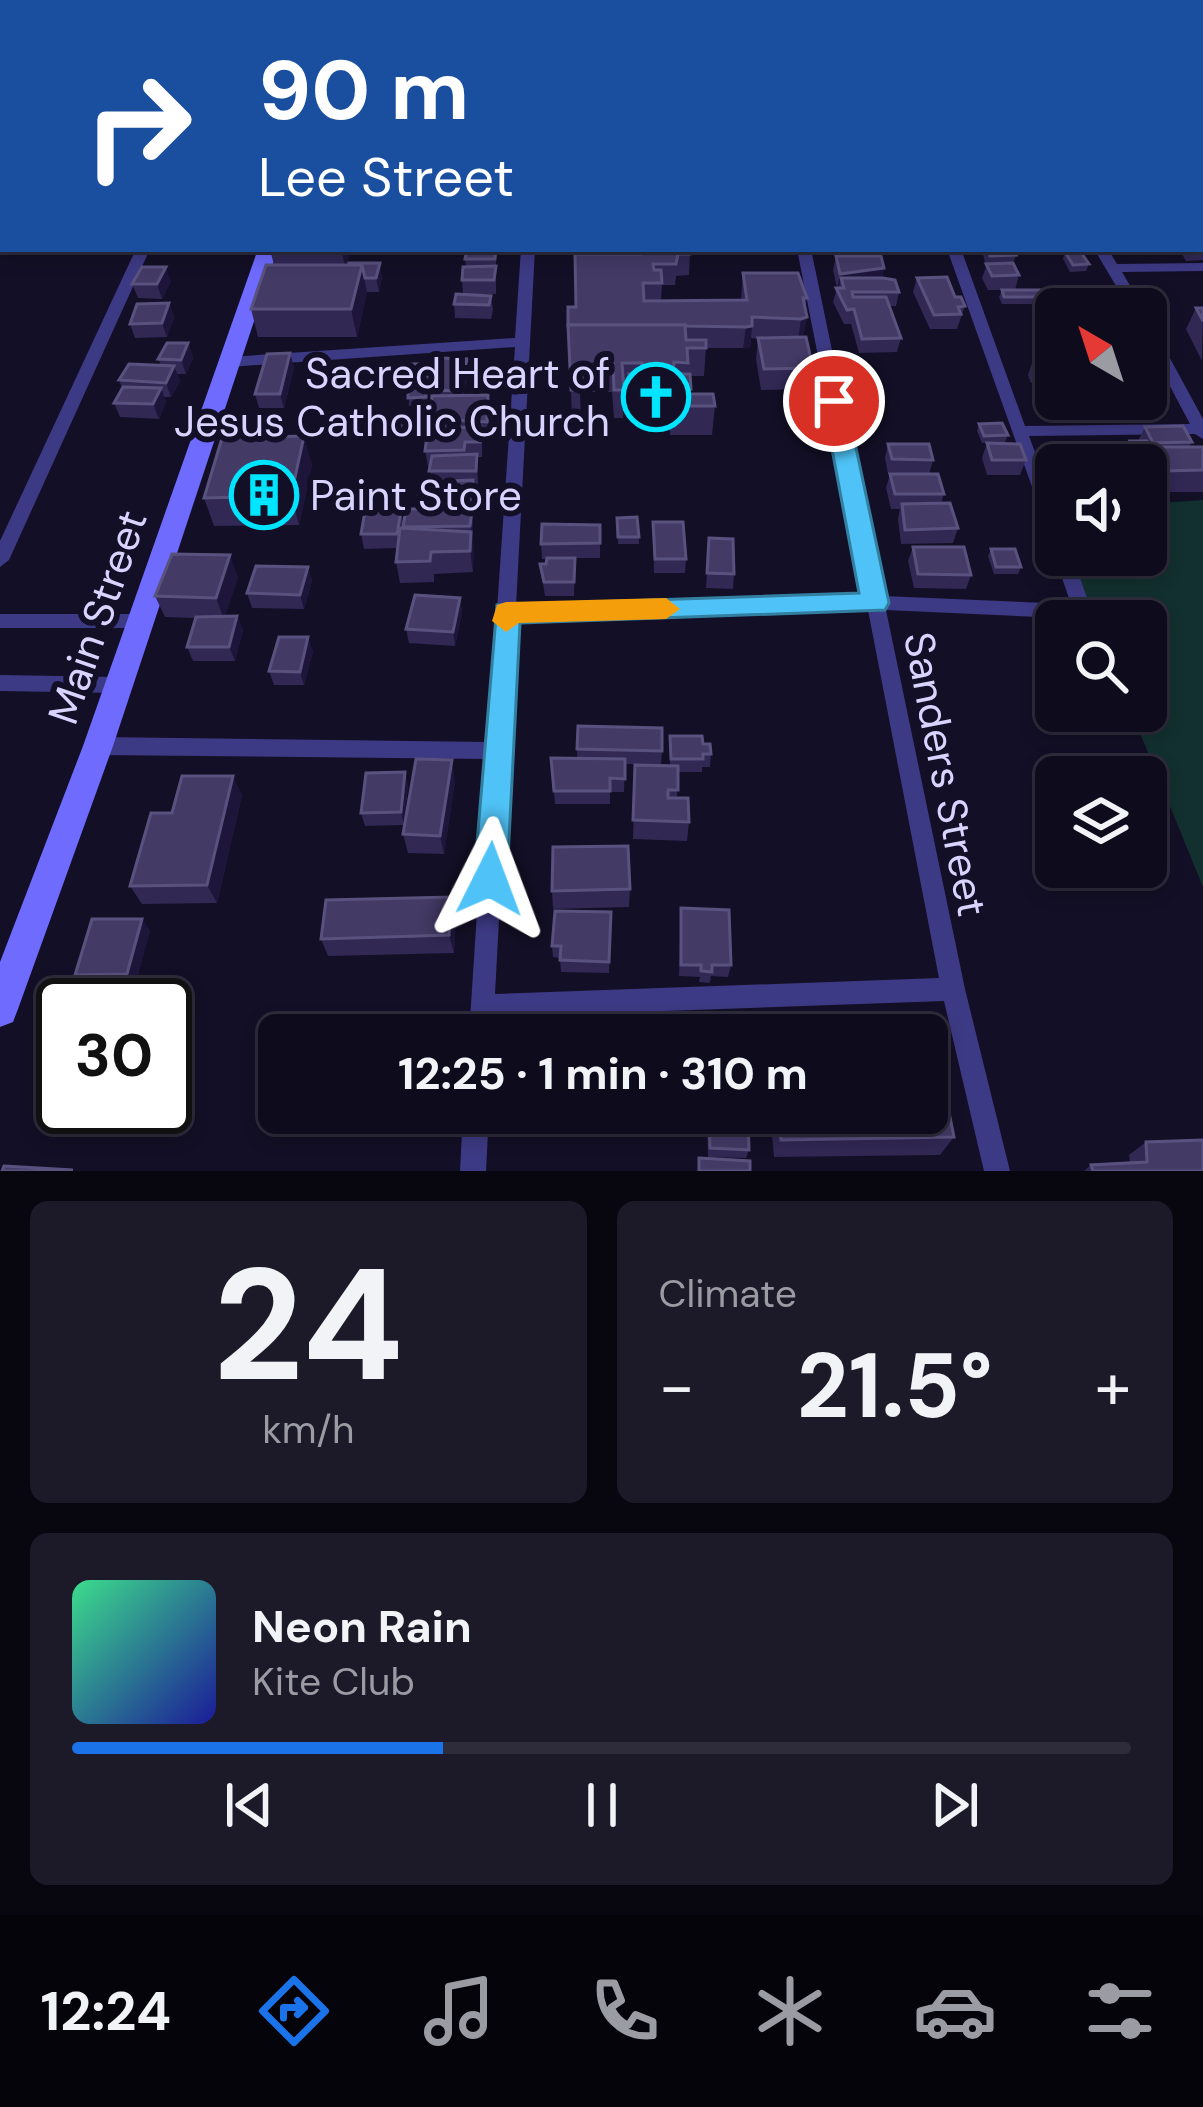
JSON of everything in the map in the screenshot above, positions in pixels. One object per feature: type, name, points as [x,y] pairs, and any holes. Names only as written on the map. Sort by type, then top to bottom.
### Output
[{"type":"main road","name":"Main Street","points":[[0,1009],[98,746],[267,252]]},
{"type":"street","points":[[0,560],[142,252]]},
{"type":"street","points":[[482,1014],[528,252]]},
{"type":"street","name":"Sanders Street","points":[[805,252],[953,989],[997,1171]]},
{"type":"street","points":[[954,252],[1035,472]]},
{"type":"street","points":[[1103,252],[1125,288]]},
{"type":"street","points":[[1114,268],[1203,267]]},
{"type":"street","points":[[230,362],[523,342]]},
{"type":"street","points":[[1021,431],[1202,431],[1167,366]]},
{"type":"street","points":[[1179,389],[1203,389]]},
{"type":"street","points":[[506,613],[875,603],[1083,612],[1071,576]]},
{"type":"street","points":[[0,621],[137,621]]},
{"type":"street","points":[[0,682],[118,685]]},
{"type":"street","points":[[98,746],[498,751]]},
{"type":"street","points":[[483,1006],[953,989]]},
{"type":"street","points":[[472,1171],[475,1134]]},
{"type":"green space","points":[[1203,500],[1203,887],[1167,799],[1167,756],[1149,756],[1140,732],[1167,732],[1167,600],[1086,600],[1078,576],[1167,576],[1167,503]]},
{"type":"building","points":[[466,252],[496,252],[495,259],[465,259]]},
{"type":"building","points":[[690,252],[678,254],[676,264],[653,264],[654,270],[661,270],[662,283],[643,283],[644,301],[747,300],[743,273],[798,273],[807,298],[803,298],[807,317],[801,319],[752,317],[752,326],[746,327],[568,325],[568,307],[576,307],[575,254]]},
{"type":"building","points":[[1065,252],[1081,252],[1089,264],[1073,265]]},
{"type":"building","points":[[836,256],[881,256],[884,268],[840,274]]},
{"type":"building","points":[[349,263],[380,263],[376,278],[365,278],[362,265]]},
{"type":"building","points":[[1013,263],[1019,275],[992,276],[986,264]]},
{"type":"building","points":[[266,265],[362,265],[351,309],[251,309]]},
{"type":"building","points":[[496,266],[494,280],[462,280],[463,267]]},
{"type":"building","points":[[142,267],[166,267],[157,284],[132,284]]},
{"type":"building","points":[[947,277],[955,297],[961,297],[965,306],[958,307],[961,314],[934,315],[917,278]]},
{"type":"building","points":[[841,278],[895,280],[899,292],[852,292],[853,297],[886,297],[901,338],[862,339],[854,309],[847,310],[836,288],[844,288]]},
{"type":"building","points":[[1002,290],[1035,290],[1035,297],[1004,297]]},
{"type":"building","points":[[456,294],[491,296],[489,305],[454,304]]},
{"type":"building","points":[[169,303],[162,323],[130,324],[137,304]]},
{"type":"building","points":[[568,325],[685,325],[686,340],[706,340],[706,348],[687,348],[688,363],[674,362],[673,374],[690,374],[691,389],[630,389],[629,374],[641,374],[642,363],[622,363],[624,390],[614,390],[613,364],[580,364],[580,390],[571,390]]},
{"type":"building","points":[[806,337],[813,368],[764,369],[758,338]]},
{"type":"building","points":[[167,343],[188,343],[181,360],[158,359]]},
{"type":"building","points":[[290,353],[280,394],[255,394],[267,354]]},
{"type":"building","points":[[440,358],[467,359],[460,391],[432,390]]},
{"type":"building","points":[[129,364],[174,366],[166,383],[119,380]]},
{"type":"building","points":[[409,364],[430,364],[429,376],[408,377]]},
{"type":"building","points":[[426,381],[426,397],[408,398],[408,382]]},
{"type":"building","points":[[123,387],[161,388],[153,404],[114,403]]},
{"type":"building","points":[[671,394],[713,394],[715,406],[672,406]]},
{"type":"building","points":[[488,395],[487,422],[430,419],[432,396]]},
{"type":"building","points":[[417,419],[417,430],[389,431],[389,421]]},
{"type":"building","points":[[1002,423],[1008,435],[984,436],[979,424]]},
{"type":"building","points":[[1183,426],[1192,442],[1153,443],[1145,427]]},
{"type":"building","points":[[481,427],[480,442],[465,442],[464,450],[425,451],[428,428]]},
{"type":"building","points":[[304,436],[291,496],[204,498],[222,438]]},
{"type":"building","points":[[987,443],[1020,444],[1026,460],[992,460]]},
{"type":"building","points":[[888,444],[929,444],[933,460],[892,459]]},
{"type":"building","points":[[1167,447],[1203,447],[1203,470],[1167,471]]},
{"type":"building","points":[[477,454],[476,471],[429,471],[432,456]]},
{"type":"building","points":[[890,474],[938,474],[944,494],[895,494]]},
{"type":"building","points":[[473,480],[472,502],[418,504],[420,482]]},
{"type":"building","points":[[950,503],[958,528],[905,530],[902,504]]},
{"type":"building","points":[[406,509],[472,509],[470,526],[403,527]]},
{"type":"building","points":[[365,511],[401,511],[397,534],[361,534]]},
{"type":"building","points":[[637,517],[639,537],[618,537],[617,518]]},
{"type":"building","points":[[653,522],[683,522],[686,559],[655,559]]},
{"type":"building","points":[[542,524],[600,525],[600,543],[541,544]]},
{"type":"building","points":[[400,528],[471,532],[470,551],[431,552],[430,561],[396,562]]},
{"type":"building","points":[[709,538],[733,539],[734,574],[707,573]]},
{"type":"building","points":[[913,547],[964,547],[971,575],[918,574]]},
{"type":"building","points":[[991,549],[1015,549],[1021,567],[996,567]]},
{"type":"building","points":[[172,554],[230,555],[216,598],[155,596]]},
{"type":"building","points":[[547,558],[575,558],[574,582],[544,582],[540,564],[546,564]]},
{"type":"building","points":[[256,566],[308,567],[300,595],[247,593]]},
{"type":"building","points":[[415,595],[460,598],[453,632],[406,629]]},
{"type":"building","points":[[237,616],[229,647],[187,647],[196,617]]},
{"type":"building","points":[[279,637],[308,637],[300,672],[269,671]]},
{"type":"building","points":[[578,726],[662,728],[662,751],[577,749]]},
{"type":"building","points":[[670,736],[702,736],[711,754],[703,754],[703,759],[671,759]]},
{"type":"building","points":[[551,758],[625,759],[625,779],[610,778],[610,791],[554,791]]},
{"type":"building","points":[[416,759],[452,760],[440,836],[403,834]]},
{"type":"building","points":[[635,765],[678,766],[678,790],[668,790],[668,798],[688,798],[689,822],[633,820]]},
{"type":"building","points":[[405,772],[401,812],[361,813],[366,773]]},
{"type":"building","points":[[182,776],[233,776],[207,885],[130,886],[151,813],[172,813]]},
{"type":"building","points":[[628,846],[630,889],[552,891],[553,847]]},
{"type":"building","points":[[452,897],[449,935],[321,939],[326,900]]},
{"type":"building","points":[[681,908],[729,910],[731,965],[712,965],[712,972],[701,971],[701,965],[681,965]]},
{"type":"building","points":[[555,911],[611,912],[609,962],[560,960],[561,946],[552,946]]},
{"type":"building","points":[[92,919],[142,919],[127,974],[75,975]]},
{"type":"building","points":[[948,1107],[954,1137],[781,1140],[781,1134],[948,1134]]},
{"type":"building","points":[[710,1134],[749,1134],[749,1150],[710,1148]]},
{"type":"building","points":[[1203,1140],[1203,1171],[1093,1171],[1091,1165],[1147,1162],[1146,1142]]},
{"type":"building","points":[[699,1158],[750,1161],[750,1171],[699,1171]]},
{"type":"building","points":[[4,1166],[73,1170],[2,1171]]},
{"type":"slow traffic","points":[[506,621],[506,613],[666,609]]},
{"type":"place","name":"Sacred Heart of Jesus Catholic Church","points":[[656,397]]},
{"type":"place","name":"Paint Store","points":[[264,495]]},
{"type":"route","points":[[490,879],[506,613],[875,603],[834,401]]}]
